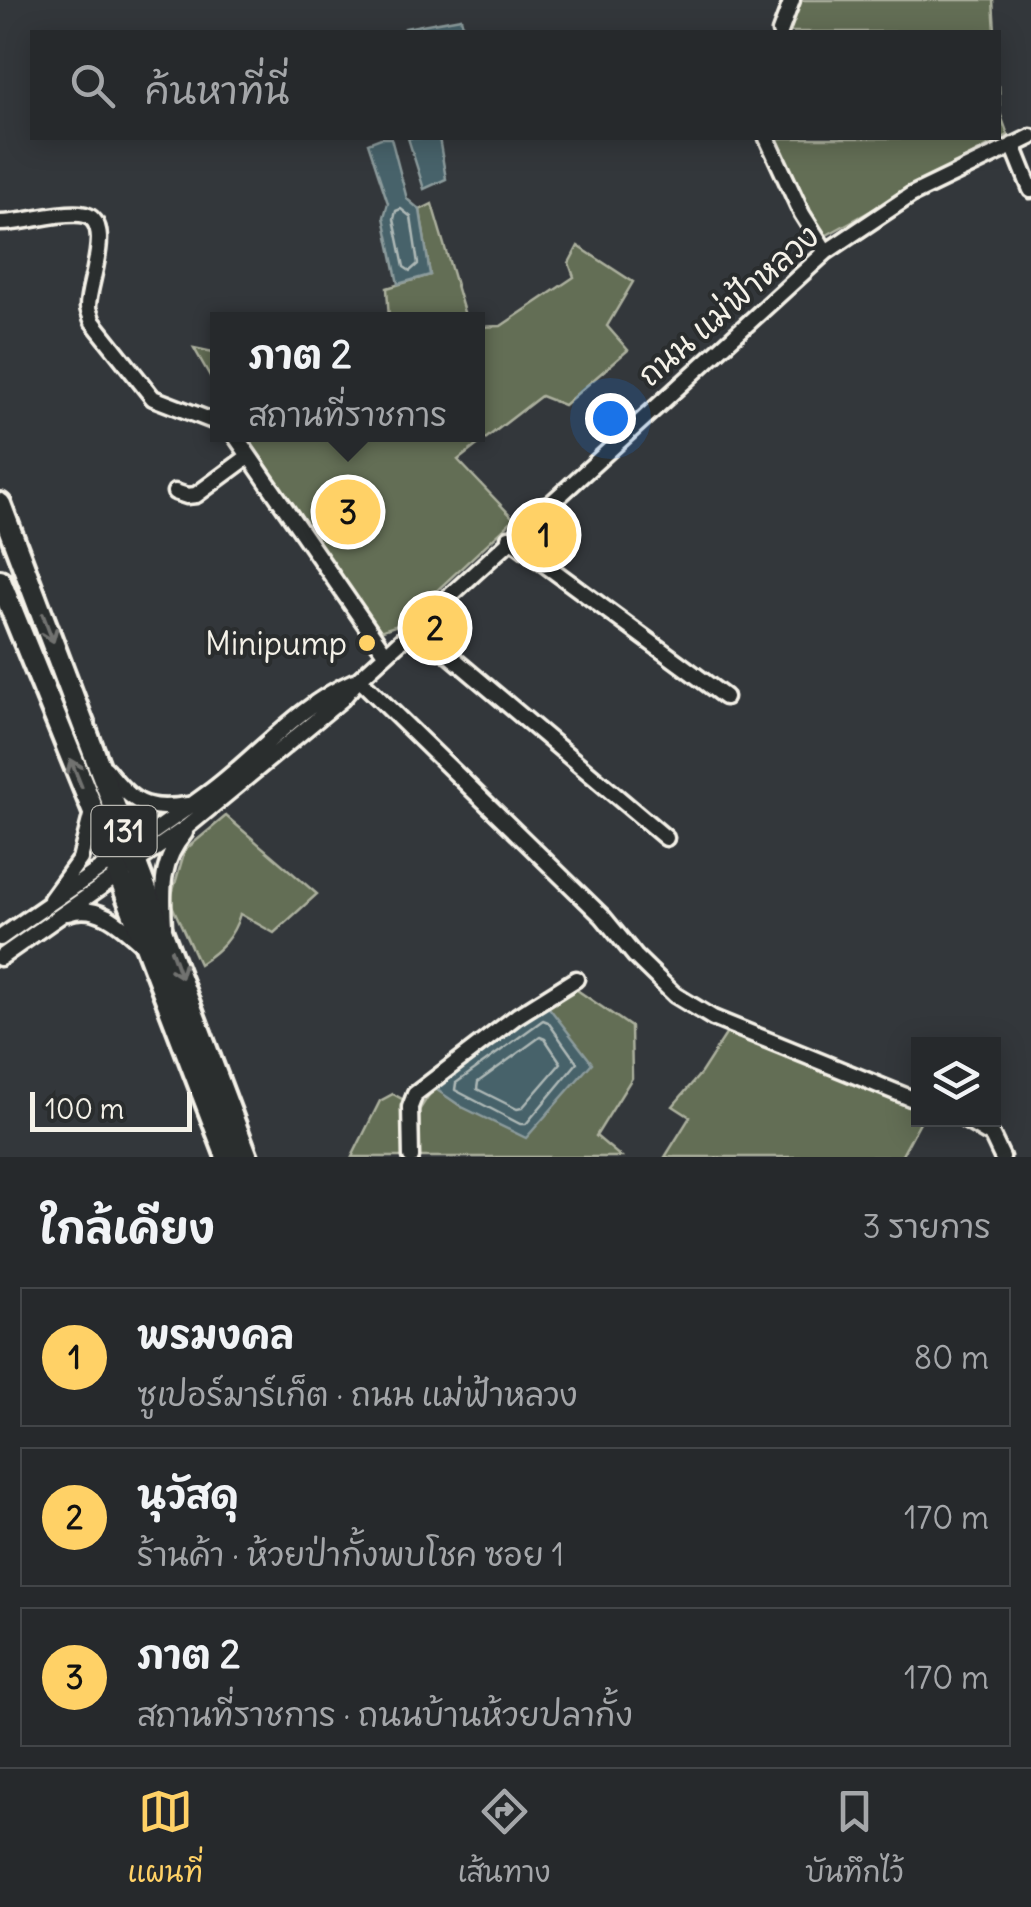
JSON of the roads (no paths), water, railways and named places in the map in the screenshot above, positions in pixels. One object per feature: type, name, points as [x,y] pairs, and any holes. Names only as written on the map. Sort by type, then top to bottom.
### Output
[{"type":"highway","name":"131","points":[[0,504],[96,756],[148,950],[227,1157]]},
{"type":"highway","name":"131","points":[[0,581],[92,812],[124,859],[164,932],[247,1157]]},
{"type":"street","points":[[781,30],[792,0]]},
{"type":"street","name":"ถนน แม่ฟ้าหลวง","points":[[195,811],[303,712],[334,690],[359,679],[826,252],[906,198],[1031,137]]},
{"type":"street","points":[[768,140],[802,214],[826,252]]},
{"type":"street","points":[[1012,146],[1031,190]]},
{"type":"street","points":[[0,223],[82,214],[92,218],[99,241],[88,308],[92,322],[153,398],[210,420]]},
{"type":"street","points":[[239,442],[386,653]]},
{"type":"street","points":[[175,492],[196,495],[249,456]]},
{"type":"street","points":[[509,538],[725,697]]},
{"type":"street","points":[[416,626],[666,838]]},
{"type":"street","points":[[359,679],[603,917],[675,995],[713,1018],[911,1098]]},
{"type":"street","points":[[96,756],[132,798],[146,807],[195,811]]},
{"type":"street","points":[[0,958],[50,912],[195,811]]},
{"type":"street","points":[[164,932],[162,878],[167,859],[195,811]]},
{"type":"street","points":[[50,912],[80,859],[92,812]]},
{"type":"street","points":[[0,938],[50,912],[77,910],[98,912],[116,920],[148,950]]},
{"type":"street","points":[[412,1157],[410,1106],[415,1094],[517,1016],[576,979]]},
{"type":"street","points":[[977,1127],[992,1136],[1002,1157]]},
{"type":"water","points":[[461,18],[464,30],[406,30]]},
{"type":"water","points":[[392,140],[407,199],[420,210],[430,275],[398,284],[384,217],[388,203],[368,143]]},
{"type":"water","points":[[409,140],[439,140],[446,179],[424,189]]},
{"type":"water","points":[[547,1005],[592,1063],[526,1138],[462,1107],[434,1088],[492,1042]]},
{"type":"place","name":"ภาต 2","points":[[348,512]]},
{"type":"place","name":"พรมงคล","points":[[544,535]]},
{"type":"place","name":"นุวัสดุ","points":[[435,628]]},
{"type":"place","name":"Minipump","points":[[367,643]]}]
